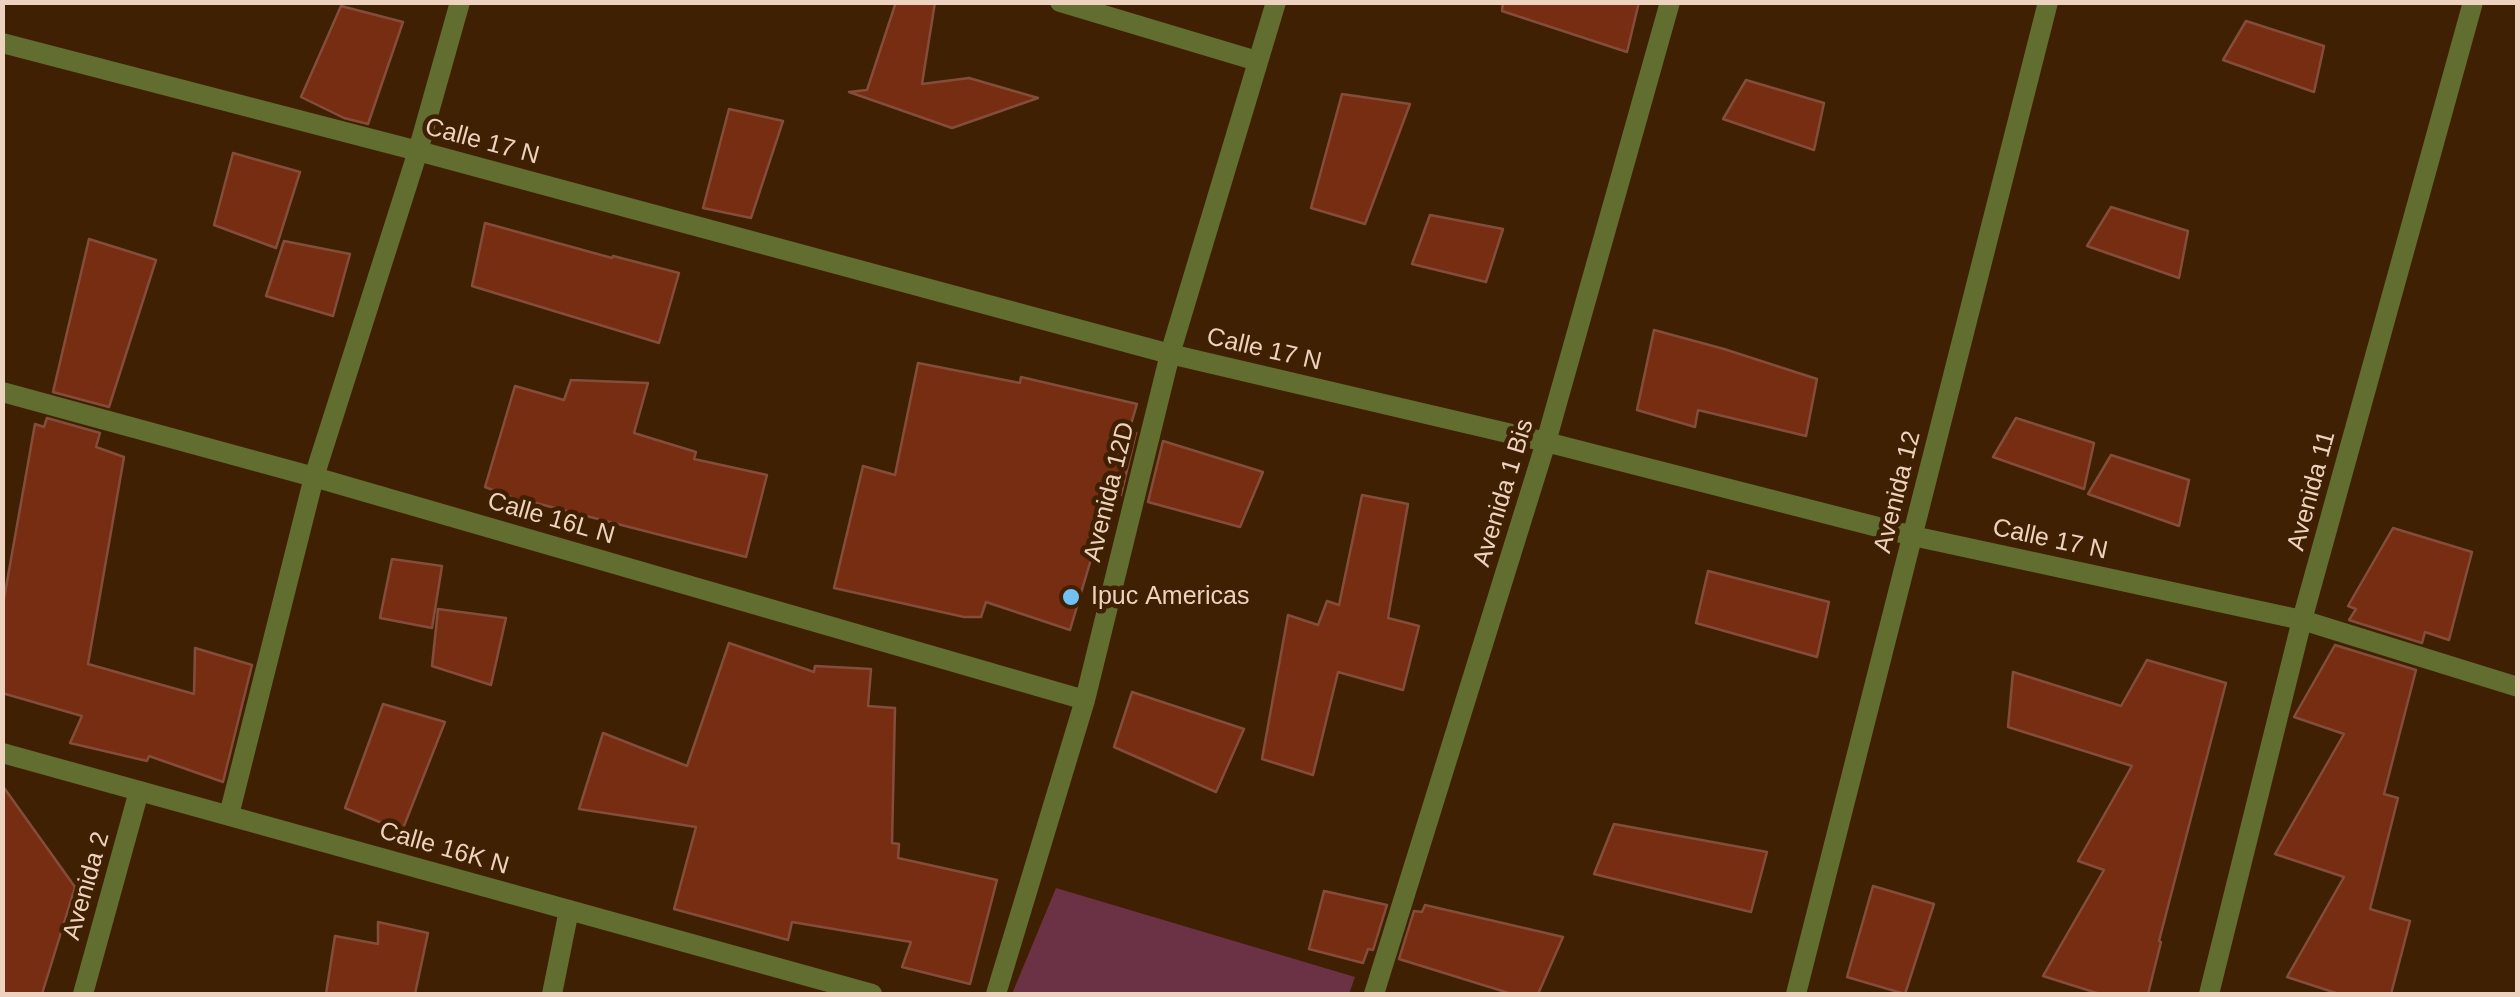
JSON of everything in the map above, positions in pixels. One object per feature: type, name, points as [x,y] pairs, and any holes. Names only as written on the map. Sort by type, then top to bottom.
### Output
[{"type":"street","points":[[229,815],[314,476],[418,150],[460,2]]},
{"type":"street","points":[[1060,2],[1257,62]]},
{"type":"street","name":"Avenida 12D","points":[[996,994],[1085,700],[1170,354],[1276,2]]},
{"type":"street","name":"Avenida 1 Bis","points":[[1374,994],[1546,442],[1670,2]]},
{"type":"street","name":"Avenida 12","points":[[1796,994],[2048,2]]},
{"type":"street","name":"Avenida 11","points":[[2209,994],[2302,620],[2472,2]]},
{"type":"street","name":"Calle 17 N","points":[[2,44],[418,150],[1170,354],[1546,442],[1912,536],[2302,620],[2518,687]]},
{"type":"street","name":"Calle 16L N","points":[[2,392],[314,476],[1085,700]]},
{"type":"street","name":"Calle 16K N","points":[[2,753],[872,994]]},
{"type":"street","name":"Avenida 2","points":[[82,994],[140,791]]},
{"type":"street","points":[[552,994],[569,910]]},
{"type":"shaded area","points":[[1056,888],[1355,977],[1349,994],[1012,994]]},
{"type":"building","points":[[896,2],[935,2],[922,84],[969,78],[1038,98],[952,128],[849,92],[867,90]]},
{"type":"building","points":[[1503,2],[1639,2],[1627,52],[1502,11]]},
{"type":"building","points":[[341,6],[403,22],[368,124],[344,118],[301,97]]},
{"type":"building","points":[[2246,21],[2324,46],[2314,92],[2223,60]]},
{"type":"building","points":[[1746,80],[1824,103],[1814,150],[1723,119]]},
{"type":"building","points":[[1342,94],[1410,104],[1365,224],[1311,208]]},
{"type":"building","points":[[729,109],[783,121],[751,218],[703,208]]},
{"type":"building","points":[[233,153],[300,172],[276,248],[214,225]]},
{"type":"building","points":[[2111,207],[2188,231],[2179,278],[2087,246]]},
{"type":"building","points":[[1430,215],[1503,229],[1486,282],[1412,264]]},
{"type":"building","points":[[485,223],[679,273],[659,343],[472,286]]},
{"type":"building","points":[[89,239],[156,260],[109,407],[53,392]]},
{"type":"building","points":[[284,241],[350,254],[333,316],[266,296]]},
{"type":"building","points":[[1654,330],[1817,379],[1806,436],[1698,410],[1695,427],[1637,410]]},
{"type":"building","points":[[918,363],[1020,383],[1021,377],[1137,404],[1129,431],[1136,433],[1121,495],[1111,492],[1070,630],[986,602],[981,617],[964,617],[834,588],[863,466],[895,475]]},
{"type":"building","points":[[571,380],[648,383],[634,433],[696,452],[694,459],[767,475],[746,557],[527,503],[485,487],[515,386],[564,400]]},
{"type":"building","points":[[47,418],[100,433],[96,447],[124,457],[88,664],[194,694],[195,648],[252,665],[223,782],[149,756],[147,761],[70,743],[82,716],[2,693],[2,610],[35,424],[44,427]]},
{"type":"building","points":[[2016,418],[2094,443],[2084,489],[1993,457]]},
{"type":"building","points":[[1163,441],[1263,472],[1240,527],[1148,502]]},
{"type":"building","points":[[2111,455],[2189,480],[2179,526],[2088,494]]},
{"type":"building","points":[[1362,495],[1408,504],[1388,618],[1419,626],[1403,690],[1338,672],[1313,775],[1262,759],[1288,615],[1318,625],[1327,601],[1339,605]]},
{"type":"building","points":[[2393,528],[2472,552],[2449,640],[2425,632],[2422,643],[2349,620],[2356,609],[2348,606]]},
{"type":"building","points":[[392,559],[442,566],[432,628],[380,618]]},
{"type":"building","points":[[1708,571],[1829,602],[1817,657],[1696,623]]},
{"type":"building","points":[[438,609],[506,618],[491,685],[432,666]]},
{"type":"building","points":[[729,643],[814,672],[815,666],[871,669],[868,706],[895,708],[892,843],[899,844],[898,858],[997,880],[970,984],[902,967],[911,942],[792,922],[788,940],[674,909],[696,827],[579,809],[603,733],[687,766]]},
{"type":"building","points":[[2335,645],[2416,670],[2384,794],[2398,798],[2370,909],[2410,921],[2391,994],[2339,994],[2287,977],[2344,877],[2275,854],[2344,734],[2294,717]]},
{"type":"building","points":[[2147,660],[2226,683],[2148,994],[2100,994],[2043,976],[2104,870],[2078,861],[2132,766],[2008,727],[2013,672],[2121,706]]},
{"type":"building","points":[[1132,692],[1244,729],[1216,792],[1114,747]]},
{"type":"building","points":[[383,704],[445,722],[402,831],[345,808]]},
{"type":"building","points":[[2,785],[75,887],[42,994],[2,994]]},
{"type":"building","points":[[1614,824],[1767,852],[1751,912],[1594,874]]},
{"type":"building","points":[[1873,886],[1934,904],[1905,994],[1847,977]]},
{"type":"building","points":[[1324,891],[1387,905],[1373,950],[1368,949],[1363,963],[1309,949]]},
{"type":"building","points":[[1425,905],[1563,937],[1538,994],[1512,994],[1399,959],[1414,911],[1422,912]]},
{"type":"building","points":[[378,922],[428,933],[415,994],[326,994],[335,936],[378,944]]},
{"type":"place","name":"Ipuc Americas","points":[[1071,597]]}]
